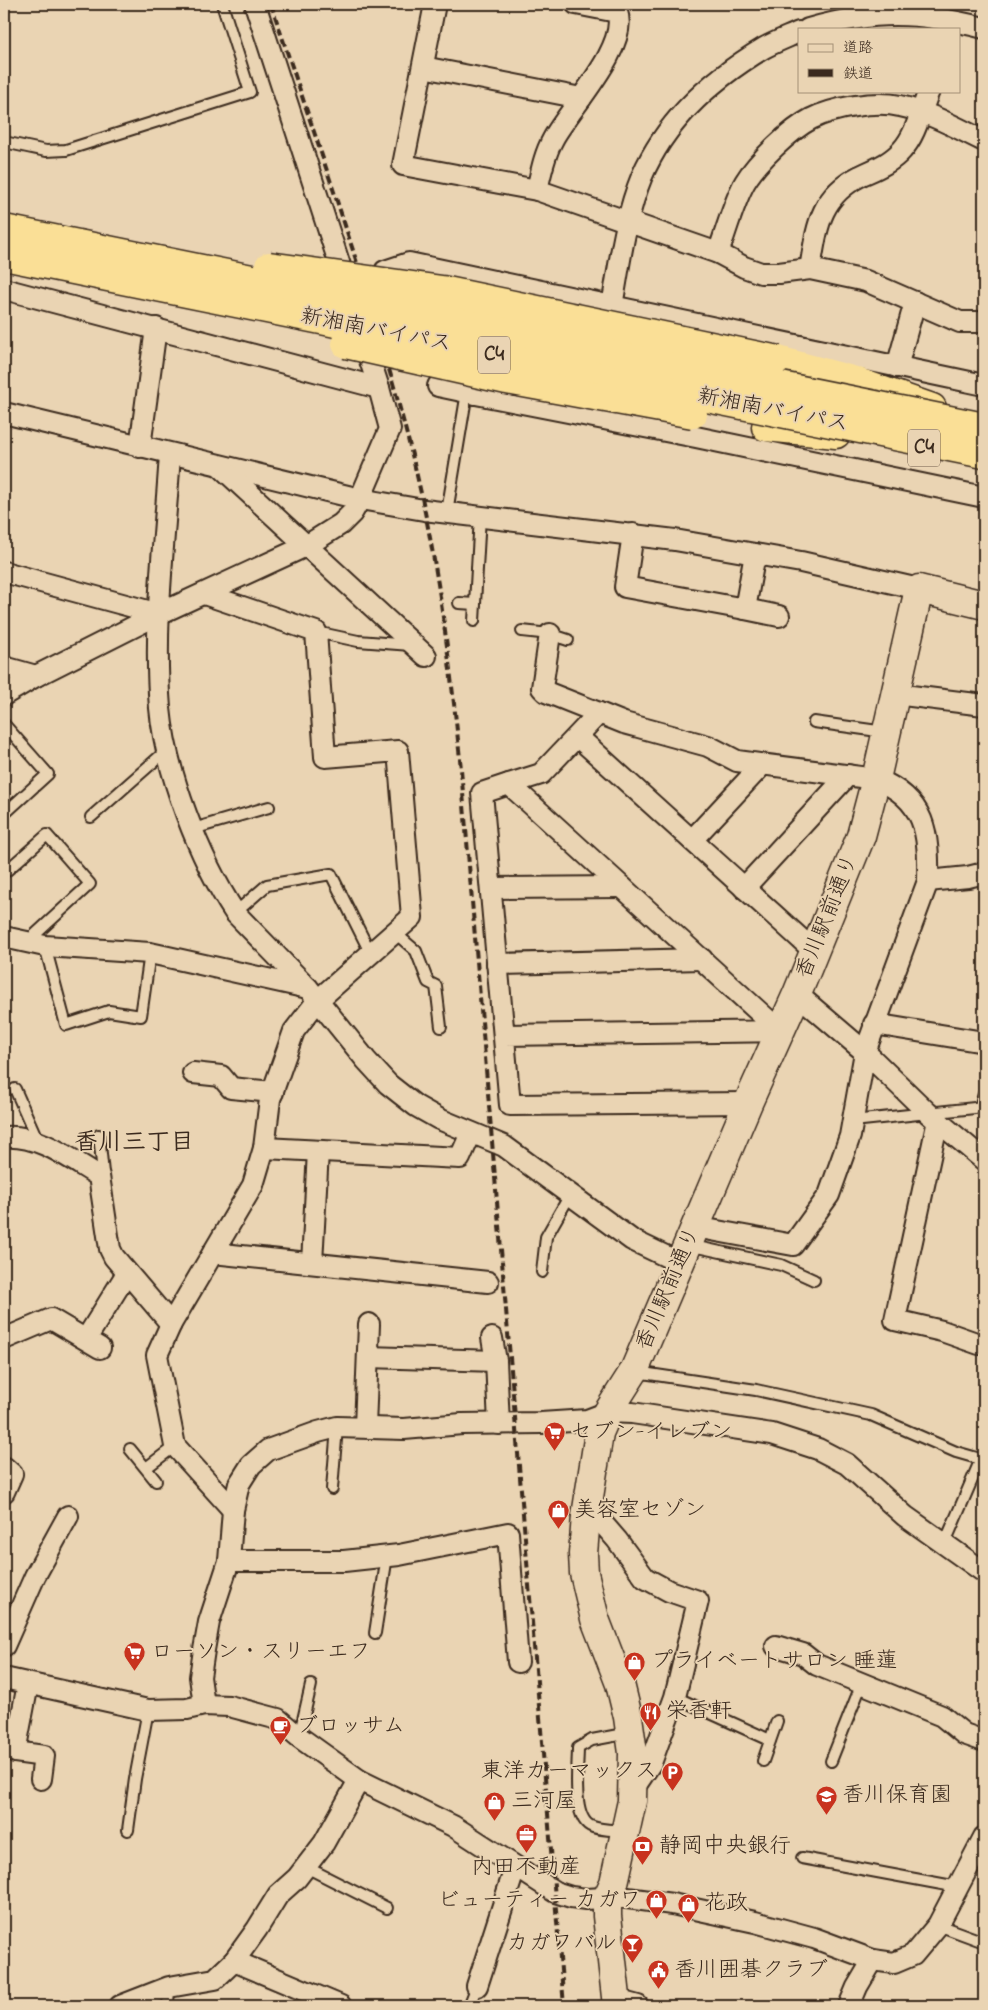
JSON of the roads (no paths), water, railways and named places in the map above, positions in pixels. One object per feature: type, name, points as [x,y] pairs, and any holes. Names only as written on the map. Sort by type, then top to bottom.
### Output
[{"type":"highway","name":"新湘南バイパス","points":[[4,229],[984,426]]},
{"type":"highway","points":[[101,248],[297,269],[424,287],[522,306],[778,360],[852,380],[984,426]]},
{"type":"highway","name":"新湘南バイパス","points":[[4,257],[984,454]]},
{"type":"highway","points":[[4,257],[138,296],[507,380],[766,427],[984,449]]},
{"type":"highway","name":"C4","points":[[866,430],[925,449],[984,462]]},
{"type":"street","points":[[4,695],[36,676],[159,614],[306,546],[341,524],[352,513],[360,499],[390,429],[380,388],[255,4]]},
{"type":"street","points":[[435,4],[403,165],[537,190],[718,253],[744,267],[761,273],[810,269],[866,281],[960,322],[984,322]]},
{"type":"street","points":[[537,190],[543,163],[552,140],[599,74],[612,48],[621,22],[617,12],[576,4]]},
{"type":"street","points":[[811,28],[842,19],[878,14],[917,14],[956,18],[984,28]]},
{"type":"street","points":[[612,306],[628,221],[642,176],[658,145],[677,120],[702,94],[732,70],[766,47],[798,32]]},
{"type":"street","points":[[423,67],[581,98]]},
{"type":"street","points":[[810,269],[822,212],[830,201],[850,182],[884,164],[899,153],[910,140],[929,92]]},
{"type":"street","points":[[718,253],[745,182],[777,144],[810,119],[842,108],[869,105],[898,105],[921,112],[984,141]]},
{"type":"street","points":[[385,271],[409,263],[984,385]]},
{"type":"street","points":[[471,393],[495,280]]},
{"type":"street","points":[[4,289],[380,388]]},
{"type":"street","points":[[897,367],[915,302]]},
{"type":"street","points":[[140,447],[156,328]]},
{"type":"street","points":[[438,386],[984,497]]},
{"type":"street","points":[[4,413],[360,499],[447,512],[634,534],[755,554],[801,562],[984,605]]},
{"type":"street","points":[[170,454],[157,627],[160,709],[176,782],[193,829],[208,866],[235,913],[313,994],[388,1084],[416,1106],[439,1119],[504,1146],[632,1240],[688,1245],[793,1244],[829,1195],[850,1136],[865,1052],[928,881],[929,852],[924,823],[911,801],[891,785],[876,779],[738,761],[708,746],[624,723],[546,692],[542,688],[559,637]]},
{"type":"street","points":[[219,466],[419,651]]},
{"type":"street","points":[[634,534],[625,588],[779,616]]},
{"type":"street","points":[[746,610],[755,554]]},
{"type":"street","points":[[4,572],[159,614]]},
{"type":"street","name":"香川駅前通り","points":[[624,2004],[607,1916],[607,1898],[614,1883],[632,1791],[633,1753],[620,1684],[595,1619],[588,1593],[583,1554],[586,1516],[599,1433],[608,1412],[634,1371],[748,1102],[797,994],[861,836],[876,779],[919,589]]},
{"type":"street","points":[[204,594],[316,632],[325,757],[398,752],[412,916],[371,954],[313,994],[294,1031],[273,1092],[264,1148],[253,1185],[171,1324],[157,1355],[175,1446],[233,1510]]},
{"type":"street","points":[[4,667],[36,676]]},
{"type":"street","points":[[895,694],[984,705]]},
{"type":"street","points":[[599,713],[541,774],[482,793],[510,1105],[748,1102]]},
{"type":"street","points":[[578,736],[814,951]]},
{"type":"street","points":[[692,840],[762,765]]},
{"type":"street","points":[[744,888],[848,775]]},
{"type":"street","points":[[509,784],[780,1031]]},
{"type":"street","points":[[928,881],[984,874]]},
{"type":"street","points":[[491,888],[622,887]]},
{"type":"street","points":[[4,937],[36,944],[150,953],[313,994]]},
{"type":"street","points":[[497,964],[702,960]]},
{"type":"street","points":[[797,994],[865,1052],[933,1117],[984,1160]]},
{"type":"street","points":[[874,1024],[984,1042]]},
{"type":"street","points":[[504,1035],[780,1031]]},
{"type":"street","points":[[194,1073],[220,1076],[231,1088],[273,1092]]},
{"type":"street","points":[[933,1117],[895,1320],[982,1338]]},
{"type":"street","points":[[264,1148],[460,1158],[470,1133]]},
{"type":"street","points":[[4,1137],[13,1136],[38,1142],[61,1153],[99,1176],[110,1249],[127,1273],[171,1324]]},
{"type":"street","points":[[312,1263],[318,1151]]},
{"type":"street","points":[[213,1253],[488,1282]]},
{"type":"street","points":[[4,1339],[51,1318],[93,1344],[127,1273]]},
{"type":"street","points":[[365,1427],[369,1324]]},
{"type":"street","points":[[492,1338],[496,1361],[499,1424]]},
{"type":"street","points":[[368,1357],[496,1361]]},
{"type":"street","points":[[204,1705],[200,1678],[204,1650],[209,1622],[229,1561],[233,1510],[239,1484],[251,1465],[268,1450],[337,1427],[404,1429],[462,1424],[587,1420],[608,1412],[632,1413],[772,1434],[818,1449],[847,1464],[904,1516],[984,1572]]},
{"type":"street","points":[[4,1467],[12,1474],[4,1492]]},
{"type":"street","points":[[4,1646],[35,1576],[68,1516]]},
{"type":"street","points":[[586,1516],[598,1518],[645,1578],[668,1590],[698,1601],[675,1697],[651,1763],[632,1791]]},
{"type":"street","points":[[229,1561],[344,1561],[387,1556],[508,1533],[518,1662]]},
{"type":"street","points":[[776,1646],[803,1654],[817,1665],[942,1716],[964,1734],[984,1741]]},
{"type":"street","points":[[4,1678],[148,1710],[187,1709],[204,1705],[229,1706],[278,1718],[299,1737],[358,1780],[453,1826],[515,1868],[555,1892],[596,1900],[620,1897],[672,1904],[754,1922],[814,1938],[873,1960],[894,1963],[913,1955],[938,1926],[958,1887],[978,1863],[984,1837]]},
{"type":"street","points":[[28,1684],[15,1752],[44,1756],[41,1779]]},
{"type":"street","points":[[120,2006],[168,1996],[215,1980],[234,1961],[278,1895],[306,1867],[324,1843],[358,1780]]},
{"type":"street","points":[[477,1986],[515,1868]]},
{"type":"street","points":[[849,2006],[857,1987],[873,1960]]},
{"type":"street","points":[[234,1961],[341,2006]]},
{"type":"lane","points":[[4,142],[46,152],[66,150],[250,92],[222,4]]},
{"type":"lane","points":[[447,512],[471,393]]},
{"type":"lane","points":[[474,621],[480,516]]},
{"type":"lane","points":[[459,603],[475,604]]},
{"type":"lane","points":[[522,631],[559,637]]},
{"type":"lane","points":[[316,632],[419,651]]},
{"type":"lane","points":[[814,722],[886,732]]},
{"type":"lane","points":[[4,724],[48,774],[4,814]]},
{"type":"lane","points":[[91,817],[168,749]]},
{"type":"lane","points":[[193,829],[269,807]]},
{"type":"lane","points":[[4,873],[47,835],[90,884],[36,944],[66,1025],[109,1011],[141,1016],[150,953]]},
{"type":"lane","points":[[235,913],[267,885],[331,874],[371,954]]},
{"type":"lane","points":[[394,932],[416,951],[428,982],[436,986],[440,1027]]},
{"type":"lane","points":[[14,1089],[38,1142]]},
{"type":"lane","points":[[853,1121],[933,1117],[982,1107],[984,1094]]},
{"type":"lane","points":[[99,1135],[103,1173],[99,1176]]},
{"type":"lane","points":[[542,1272],[546,1237],[570,1195]]},
{"type":"lane","points":[[688,1245],[782,1265],[814,1280]]},
{"type":"lane","points":[[634,1371],[756,1390],[871,1416],[956,1452],[982,1459],[944,1545]]},
{"type":"lane","points":[[332,1489],[337,1427]]},
{"type":"lane","points":[[146,1468],[175,1446]]},
{"type":"lane","points":[[130,1450],[156,1481]]},
{"type":"lane","points":[[375,1633],[387,1556]]},
{"type":"lane","points":[[831,1761],[862,1683]]},
{"type":"lane","points":[[299,1737],[311,1685]]},
{"type":"lane","points":[[675,1697],[770,1740]]},
{"type":"lane","points":[[128,1830],[148,1710]]},
{"type":"lane","points":[[763,1761],[777,1722]]},
{"type":"lane","points":[[624,1831],[592,1827],[582,1820],[578,1807],[578,1748],[592,1740],[630,1732]]},
{"type":"lane","points":[[802,1858],[958,1887]]},
{"type":"lane","points":[[306,1867],[387,1908]]},
{"type":"lane","points":[[938,1926],[984,1942]]},
{"type":"lane","points":[[469,2006],[477,1986]]},
{"type":"railway","points":[[271,4],[345,224],[395,391],[428,526],[442,607],[461,769],[564,2006]]},
{"type":"place","name":"セブン-イレブン","points":[[554,1452]]},
{"type":"place","name":"美容室セゾン","points":[[558,1530]]},
{"type":"place","name":"ローソン・スリーエフ","points":[[135,1672]]},
{"type":"place","name":"プライベートサロン 睡蓮","points":[[635,1681]]},
{"type":"place","name":"栄香軒","points":[[650,1731]]},
{"type":"place","name":"ブロッサム","points":[[280,1746]]},
{"type":"place","name":"東洋カーマックス","points":[[673,1791]]},
{"type":"place","name":"香川保育園","points":[[826,1815]]},
{"type":"place","name":"三河屋","points":[[495,1821]]},
{"type":"place","name":"内田不動産","points":[[526,1854]]},
{"type":"place","name":"静岡中央銀行","points":[[643,1866]]},
{"type":"place","name":"ビューティー カガワ","points":[[657,1920]]},
{"type":"place","name":"花政","points":[[688,1923]]},
{"type":"place","name":"カガワバル","points":[[633,1963]]},
{"type":"place","name":"香川囲碁クラブ","points":[[658,1990]]},
{"type":"district","name":"香川三丁目","points":[[134,1143]]}]
